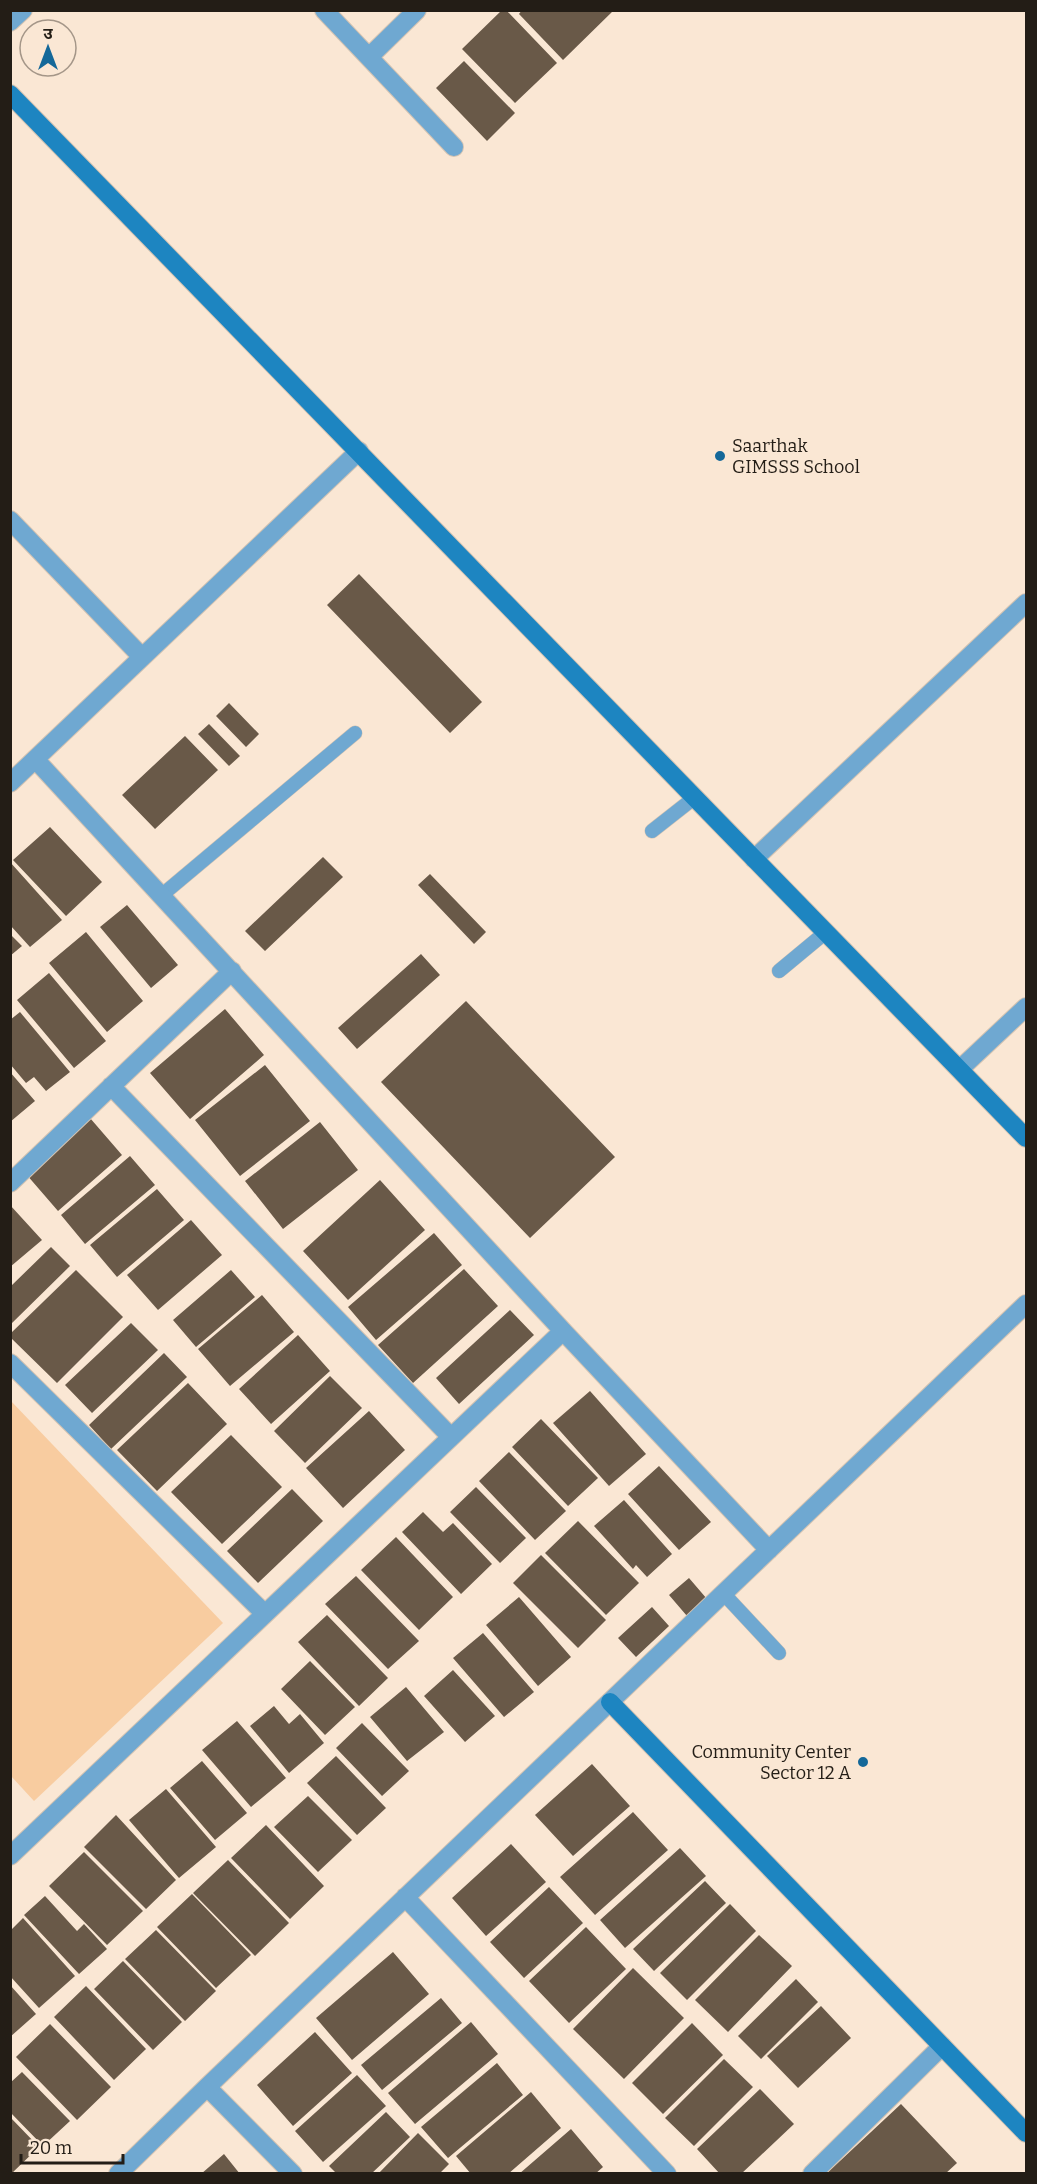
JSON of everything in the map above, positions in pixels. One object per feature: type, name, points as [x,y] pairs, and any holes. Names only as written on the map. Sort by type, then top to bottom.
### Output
[{"type":"street","points":[[10,22],[23,10]]},
{"type":"street","points":[[324,10],[454,147]]},
{"type":"street","points":[[369,57],[417,10]]},
{"type":"street","points":[[10,94],[1026,1138]]},
{"type":"street","points":[[10,783],[359,451]]},
{"type":"street","points":[[10,520],[142,657]]},
{"type":"street","points":[[754,859],[1026,603]]},
{"type":"street","points":[[35,759],[563,1331],[769,1550]]},
{"type":"street","points":[[10,1183],[232,971]]},
{"type":"street","points":[[960,1069],[1026,1007]]},
{"type":"street","points":[[111,1086],[451,1437]]},
{"type":"street","points":[[118,2174],[1026,1304]]},
{"type":"street","points":[[14,1847],[265,1614],[563,1331]]},
{"type":"street","points":[[10,1364],[265,1614]]},
{"type":"street","points":[[610,1702],[1026,2133]]},
{"type":"street","points":[[405,1897],[667,2174]]},
{"type":"street","points":[[812,2174],[942,2046]]},
{"type":"street","points":[[207,2087],[292,2174]]},
{"type":"lane","points":[[162,895],[355,732]]},
{"type":"lane","points":[[652,831],[694,798]]},
{"type":"lane","points":[[779,971],[826,932]]},
{"type":"lane","points":[[723,1593],[779,1653]]},
{"type":"shaded area","points":[[10,1400],[223,1623],[34,1801],[11,1776]]},
{"type":"building","points":[[502,10],[506,10],[557,63],[515,103],[462,49]]},
{"type":"building","points":[[522,10],[614,10],[563,60],[519,14]]},
{"type":"building","points":[[464,61],[515,113],[487,141],[436,88]]},
{"type":"building","points":[[359,574],[482,702],[450,733],[327,605]]},
{"type":"building","points":[[229,703],[259,734],[246,747],[216,716]]},
{"type":"building","points":[[209,724],[240,756],[229,766],[198,734]]},
{"type":"building","points":[[185,736],[218,770],[155,829],[122,795]]},
{"type":"building","points":[[50,827],[102,882],[66,916],[13,860]]},
{"type":"building","points":[[323,857],[343,877],[265,951],[245,931]]},
{"type":"building","points":[[10,862],[62,920],[30,947],[10,925]]},
{"type":"building","points":[[430,874],[486,932],[474,944],[418,885]]},
{"type":"building","points":[[127,905],[178,965],[151,988],[100,927]]},
{"type":"building","points":[[86,932],[143,1001],[107,1032],[49,963]]},
{"type":"building","points":[[10,934],[22,946],[10,956]]},
{"type":"building","points":[[421,954],[440,975],[357,1049],[338,1028]]},
{"type":"building","points":[[49,973],[106,1041],[74,1068],[17,1000]]},
{"type":"building","points":[[466,1001],[615,1157],[530,1238],[381,1082]]},
{"type":"building","points":[[225,1009],[264,1055],[190,1119],[150,1073]]},
{"type":"building","points":[[20,1012],[70,1072],[46,1091],[34,1077],[26,1083],[10,1064],[10,1020]]},
{"type":"building","points":[[265,1065],[310,1121],[240,1176],[195,1120]]},
{"type":"building","points":[[10,1072],[35,1101],[10,1122]]},
{"type":"building","points":[[90,1118],[122,1155],[58,1211],[26,1174]]},
{"type":"building","points":[[320,1122],[358,1170],[283,1229],[245,1181]]},
{"type":"building","points":[[130,1156],[155,1185],[85,1244],[61,1215]]},
{"type":"building","points":[[380,1180],[425,1230],[348,1300],[303,1251]]},
{"type":"building","points":[[157,1189],[184,1220],[117,1277],[90,1245]]},
{"type":"building","points":[[10,1205],[42,1240],[10,1267]]},
{"type":"building","points":[[191,1220],[222,1255],[158,1310],[127,1275]]},
{"type":"building","points":[[434,1233],[462,1265],[376,1340],[348,1307]]},
{"type":"building","points":[[51,1247],[70,1266],[10,1325],[10,1287]]},
{"type":"building","points":[[464,1269],[498,1306],[413,1383],[378,1345]]},
{"type":"building","points":[[76,1270],[123,1317],[57,1383],[10,1337],[10,1334]]},
{"type":"building","points":[[231,1270],[255,1297],[196,1347],[173,1320]]},
{"type":"building","points":[[262,1295],[294,1332],[230,1386],[198,1349]]},
{"type":"building","points":[[510,1310],[534,1335],[459,1404],[436,1378]]},
{"type":"building","points":[[131,1323],[158,1350],[92,1413],[65,1385]]},
{"type":"building","points":[[298,1335],[330,1371],[271,1424],[239,1389]]},
{"type":"building","points":[[164,1353],[187,1377],[111,1449],[89,1425]]},
{"type":"building","points":[[330,1376],[362,1408],[305,1463],[274,1431]]},
{"type":"building","points":[[188,1383],[227,1424],[157,1491],[117,1450]]},
{"type":"building","points":[[590,1391],[646,1454],[609,1486],[553,1423]]},
{"type":"building","points":[[369,1411],[405,1450],[343,1508],[306,1468]]},
{"type":"building","points":[[541,1419],[598,1478],[568,1506],[512,1447]]},
{"type":"building","points":[[231,1435],[282,1487],[222,1544],[171,1492]]},
{"type":"building","points":[[509,1452],[566,1511],[535,1540],[479,1481]]},
{"type":"building","points":[[659,1466],[711,1522],[679,1550],[628,1494]]},
{"type":"building","points":[[476,1487],[526,1538],[500,1563],[450,1512]]},
{"type":"building","points":[[292,1489],[323,1521],[258,1583],[227,1551]]},
{"type":"building","points":[[624,1500],[672,1554],[647,1577],[636,1565],[633,1569],[594,1526]]},
{"type":"building","points":[[423,1512],[443,1532],[453,1523],[492,1564],[461,1594],[402,1532]]},
{"type":"building","points":[[578,1521],[639,1583],[606,1615],[545,1553]]},
{"type":"building","points":[[396,1537],[453,1597],[419,1630],[361,1570]]},
{"type":"building","points":[[541,1555],[606,1620],[578,1648],[513,1583]]},
{"type":"building","points":[[356,1576],[419,1641],[388,1669],[325,1604]]},
{"type":"building","points":[[689,1578],[707,1599],[687,1616],[669,1595]]},
{"type":"building","points":[[519,1597],[571,1657],[538,1686],[486,1625]]},
{"type":"building","points":[[652,1607],[669,1626],[636,1657],[618,1638]]},
{"type":"building","points":[[327,1615],[388,1678],[359,1706],[298,1642]]},
{"type":"building","points":[[483,1633],[534,1692],[504,1717],[453,1658]]},
{"type":"building","points":[[310,1661],[355,1707],[325,1735],[281,1689]]},
{"type":"building","points":[[453,1670],[495,1716],[465,1742],[424,1696]]},
{"type":"building","points":[[406,1687],[444,1732],[407,1761],[370,1717]]},
{"type":"building","points":[[274,1706],[289,1724],[300,1714],[324,1743],[289,1773],[250,1726]]},
{"type":"building","points":[[237,1721],[286,1778],[251,1807],[202,1750]]},
{"type":"building","points":[[362,1723],[409,1771],[382,1796],[336,1748]]},
{"type":"building","points":[[336,1756],[386,1808],[357,1835],[307,1783]]},
{"type":"building","points":[[202,1761],[247,1813],[215,1840],[170,1788]]},
{"type":"building","points":[[592,1764],[630,1806],[573,1856],[535,1815]]},
{"type":"building","points":[[166,1789],[216,1847],[179,1878],[129,1820]]},
{"type":"building","points":[[308,1796],[352,1840],[318,1872],[274,1827]]},
{"type":"building","points":[[633,1812],[668,1850],[595,1915],[560,1877]]},
{"type":"building","points":[[116,1815],[176,1880],[146,1909],[84,1847]]},
{"type":"building","points":[[266,1825],[324,1886],[290,1919],[231,1858]]},
{"type":"building","points":[[511,1844],[546,1882],[486,1936],[452,1898]]},
{"type":"building","points":[[680,1848],[706,1876],[625,1948],[600,1920]]},
{"type":"building","points":[[84,1852],[143,1911],[107,1945],[49,1886]]},
{"type":"building","points":[[228,1860],[289,1923],[255,1956],[193,1893]]},
{"type":"building","points":[[705,1881],[726,1903],[654,1971],[633,1949]]},
{"type":"building","points":[[549,1887],[583,1923],[524,1978],[490,1942]]},
{"type":"building","points":[[192,1894],[251,1955],[216,1988],[157,1927]]},
{"type":"building","points":[[45,1896],[77,1931],[84,1924],[107,1949],[79,1974],[24,1915]]},
{"type":"building","points":[[730,1904],[756,1931],[687,2000],[660,1973]]},
{"type":"building","points":[[23,1918],[75,1976],[39,2008],[10,1976],[10,1927],[12,1929]]},
{"type":"building","points":[[586,1927],[626,1969],[569,2023],[529,1981]]},
{"type":"building","points":[[156,1930],[216,1991],[185,2021],[125,1959]]},
{"type":"building","points":[[759,1935],[792,1966],[728,2032],[695,2000]]},
{"type":"building","points":[[393,1952],[429,1994],[352,2060],[316,2018]]},
{"type":"building","points":[[123,1961],[182,2022],[153,2050],[94,1989]]},
{"type":"building","points":[[633,1968],[684,2018],[624,2079],[573,2029]]},
{"type":"building","points":[[796,1979],[818,2002],[761,2059],[738,2036]]},
{"type":"building","points":[[10,1985],[36,2014],[10,2037]]},
{"type":"building","points":[[86,1986],[146,2049],[114,2080],[54,2017]]},
{"type":"building","points":[[441,1998],[462,2023],[382,2090],[361,2065]]},
{"type":"building","points":[[821,2006],[851,2038],[798,2088],[767,2056]]},
{"type":"building","points":[[471,2022],[498,2054],[415,2124],[388,2093]]},
{"type":"building","points":[[692,2023],[723,2055],[663,2114],[632,2083]]},
{"type":"building","points":[[50,2024],[111,2087],[77,2120],[16,2057]]},
{"type":"building","points":[[315,2032],[352,2073],[293,2126],[257,2085]]},
{"type":"building","points":[[724,2059],[753,2087],[694,2146],[665,2118]]},
{"type":"building","points":[[497,2063],[523,2095],[448,2158],[421,2127]]},
{"type":"building","points":[[22,2072],[70,2121],[43,2146],[10,2112],[10,2083]]},
{"type":"building","points":[[357,2075],[386,2106],[323,2162],[295,2131]]},
{"type":"building","points":[[760,2089],[794,2124],[741,2174],[720,2174],[697,2149]]},
{"type":"building","points":[[531,2092],[561,2128],[508,2174],[471,2174],[456,2156]]},
{"type":"building","points":[[901,2104],[957,2163],[945,2174],[826,2174]]},
{"type":"building","points":[[386,2112],[410,2137],[371,2174],[337,2174],[329,2166]]},
{"type":"building","points":[[10,2117],[39,2147],[11,2174],[10,2174]]},
{"type":"building","points":[[571,2129],[603,2167],[595,2174],[519,2174]]},
{"type":"building","points":[[418,2133],[449,2164],[439,2174],[378,2174]]},
{"type":"building","points":[[224,2154],[240,2174],[201,2174]]},
{"type":"place","name":"Saarthak GIMSSS School","points":[[720,456]]},
{"type":"place","name":"Community Center Sector 12 A","points":[[863,1762]]}]
